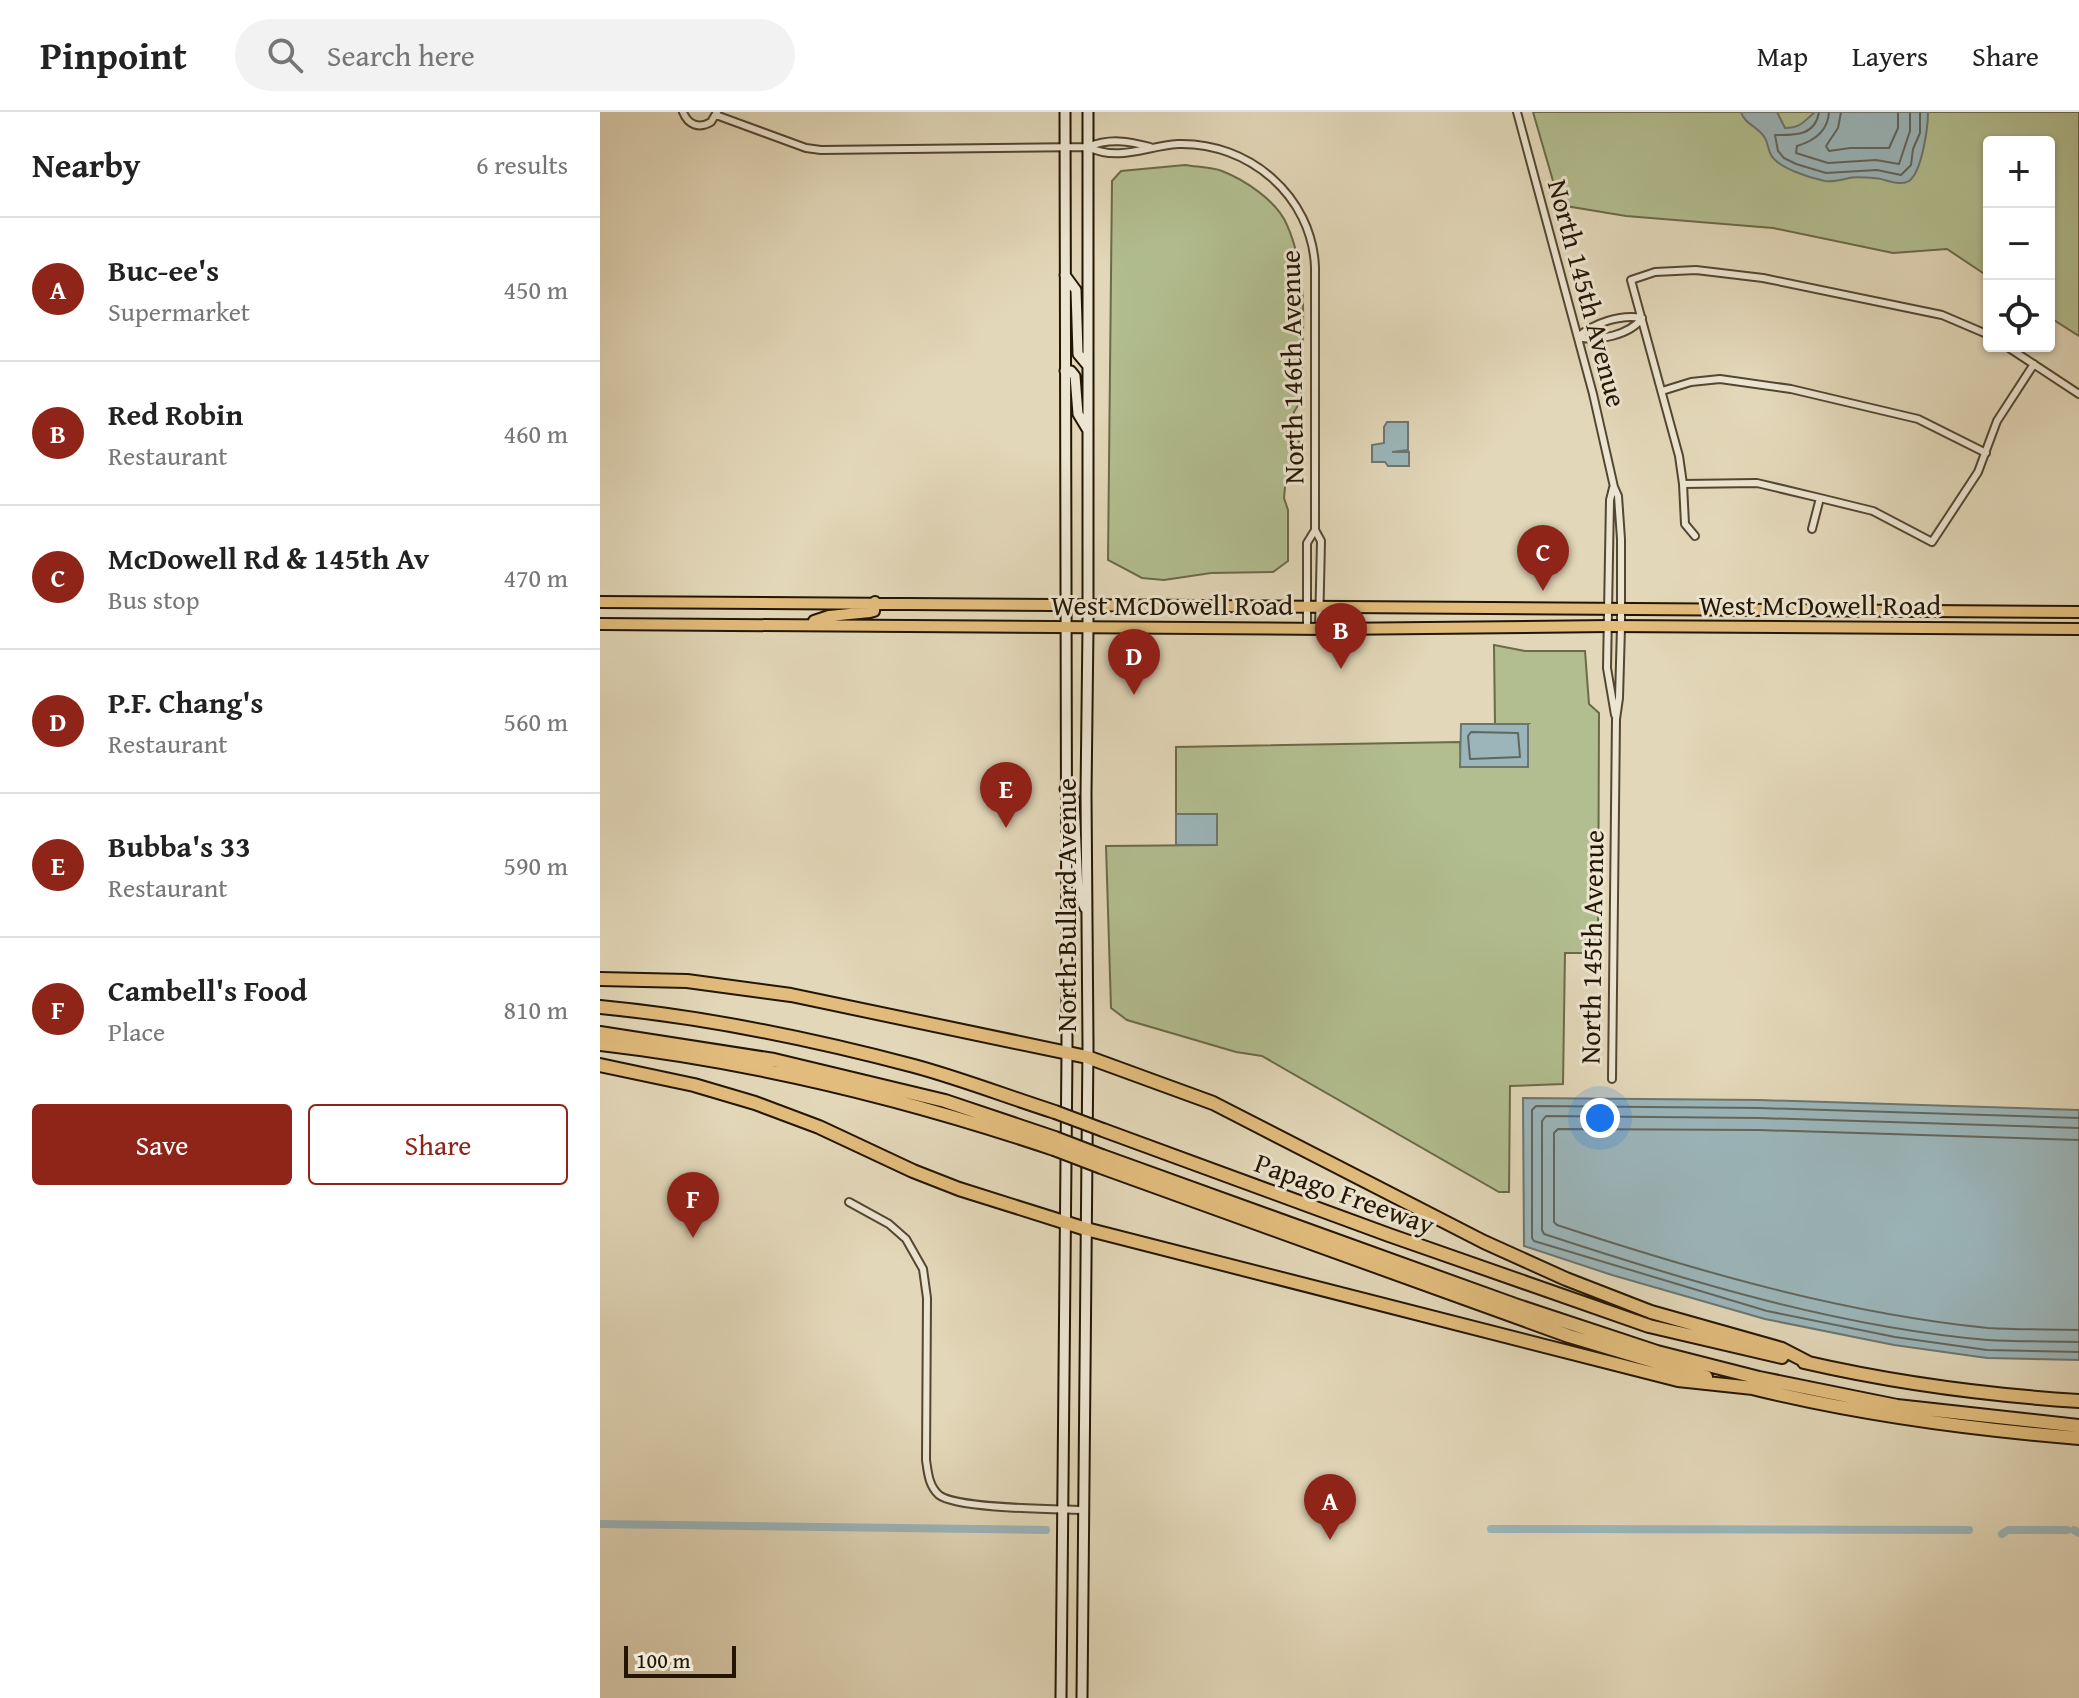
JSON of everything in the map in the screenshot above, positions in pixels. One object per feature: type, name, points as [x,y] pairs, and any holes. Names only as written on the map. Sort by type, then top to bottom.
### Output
[{"type":"highway","points":[[600,979],[687,981],[791,995],[1087,1057],[1213,1103],[1484,1242],[1566,1279],[1651,1312],[1782,1349],[1809,1363]]},
{"type":"highway","name":"Papago Freeway","points":[[600,1007],[646,1012],[809,1041],[916,1066],[1055,1112],[1634,1321],[1887,1381],[1988,1395],[2079,1401]]},
{"type":"highway","points":[[600,1033],[789,1063],[945,1101],[1054,1143]]},
{"type":"highway","name":"Papago Freeway","points":[[600,1044],[718,1060],[853,1089],[1054,1143],[1569,1336],[1656,1363],[1753,1388],[1884,1415],[2079,1438]]},
{"type":"highway","points":[[600,1065],[694,1085],[755,1103],[819,1127],[959,1189],[1086,1229],[1678,1380],[1753,1388]]},
{"type":"highway","points":[[1102,1161],[1657,1352],[1773,1381],[1897,1406],[2079,1426]]},
{"type":"main road","name":"North Bullard Avenue","points":[[1064,1698],[1067,1052],[1065,112]]},
{"type":"main road","name":"North Bullard Avenue","points":[[1082,1698],[1087,1057],[1088,112]]},
{"type":"main road","points":[[1065,275],[1076,290],[1078,354],[1088,366]]},
{"type":"main road","points":[[1065,371],[1071,371],[1075,376],[1078,414],[1088,432]]},
{"type":"main road","name":"West McDowell Road","points":[[600,602],[2079,612]]},
{"type":"main road","points":[[684,625],[685,602]]},
{"type":"main road","points":[[804,625],[829,616],[874,611],[875,602]]},
{"type":"main road","name":"West McDowell Road","points":[[600,624],[1307,629],[1615,626],[2079,629]]},
{"type":"main road","points":[[1065,789],[1074,799],[1078,892],[1086,911]]},
{"type":"street","points":[[683,112],[690,123],[698,126],[711,122],[716,114],[806,148],[821,150],[1065,148],[1088,147],[1101,142],[1131,142],[1150,147]]},
{"type":"street","name":"North 145th Avenue","points":[[1517,112],[1618,496],[1620,514],[1615,626],[1608,677],[1616,719]]},
{"type":"street","name":"North 146th Avenue","points":[[1150,147],[1179,144],[1214,148],[1236,155],[1265,171],[1296,204],[1309,232],[1314,252],[1315,530],[1321,541],[1319,629]]},
{"type":"street","points":[[1088,147],[1102,154],[1132,154],[1150,147]]},
{"type":"street","points":[[1695,536],[1685,524],[1683,484],[1662,391],[1631,280],[1655,272],[1696,270],[1763,278],[1942,315],[1983,332]]},
{"type":"street","points":[[1578,337],[1587,329],[1603,324],[1632,316],[1642,318]]},
{"type":"street","points":[[1578,337],[1591,340],[1625,331],[1636,327],[1642,318]]},
{"type":"street","points":[[2015,352],[2079,394]]},
{"type":"street","points":[[1683,484],[1757,483],[1873,511],[1932,542],[1978,472],[1997,421],[2034,364]]},
{"type":"street","points":[[1662,391],[1691,382],[1720,379],[1791,389],[1918,419],[1986,453]]},
{"type":"street","name":"North 145th Avenue","points":[[1612,1079],[1616,719],[1619,698],[1610,500],[1614,487]]},
{"type":"street","points":[[1812,529],[1820,498]]},
{"type":"street","name":"North 146th Avenue","points":[[1307,629],[1307,543],[1315,530]]},
{"type":"street","points":[[849,1202],[889,1224],[906,1239],[923,1269],[927,1298],[926,1460],[929,1481],[937,1493],[947,1500],[969,1503],[1022,1509],[1083,1510]]},
{"type":"green space","points":[[1533,112],[2079,112],[2079,336],[2055,321],[2055,136],[1983,136],[1983,273],[1947,249],[1893,253],[1773,228],[1626,216],[1560,205]]},
{"type":"green space","points":[[1185,165],[1222,171],[1250,186],[1282,216],[1295,246],[1303,312],[1300,402],[1294,412],[1294,436],[1299,441],[1300,464],[1285,487],[1288,561],[1273,572],[1211,573],[1164,580],[1142,578],[1108,560],[1112,181],[1121,171]]},
{"type":"green space","points":[[1494,645],[1525,651],[1585,651],[1589,704],[1599,713],[1598,953],[1565,953],[1563,1084],[1510,1086],[1509,1192],[1499,1192],[1262,1056],[1236,1052],[1127,1020],[1111,1008],[1106,846],[1217,845],[1217,814],[1176,814],[1176,747],[1460,742],[1461,767],[1528,724],[1495,724]]},
{"type":"water","points":[[1741,112],[1777,112],[1785,128],[1790,128],[1815,112],[1928,112],[1921,159],[1914,176],[1901,183],[1858,177],[1825,181],[1795,172],[1775,160],[1765,138],[1745,120]]},
{"type":"water","points":[[1387,422],[1408,422],[1408,450],[1392,452],[1409,452],[1409,466],[1372,462],[1372,445],[1384,443]]},
{"type":"water","points":[[1461,724],[1528,724],[1528,767],[1460,767]]},
{"type":"water","points":[[1176,814],[1217,814],[1217,845],[1176,845]]},
{"type":"water","points":[[1523,1098],[1760,1100],[2079,1110],[2079,1360],[1987,1358],[1894,1345],[1765,1319],[1524,1246]]},
{"type":"waterway","points":[[600,1524],[1046,1530]]},
{"type":"waterway","points":[[1491,1529],[1969,1530]]},
{"type":"waterway","points":[[2002,1534],[2008,1530],[2067,1530]]},
{"type":"waterway","points":[[2074,1530],[2079,1533]]},
{"type":"place","name":"McDowell Rd & 145th Av","points":[[1543,591]]},
{"type":"place","name":"Red Robin","points":[[1341,669]]},
{"type":"place","name":"P.F. Chang's","points":[[1134,695]]},
{"type":"place","name":"Bubba's 33","points":[[1006,828]]},
{"type":"place","name":"Cambell's Food","points":[[693,1238]]},
{"type":"place","name":"Buc-ee's","points":[[1330,1540]]}]
